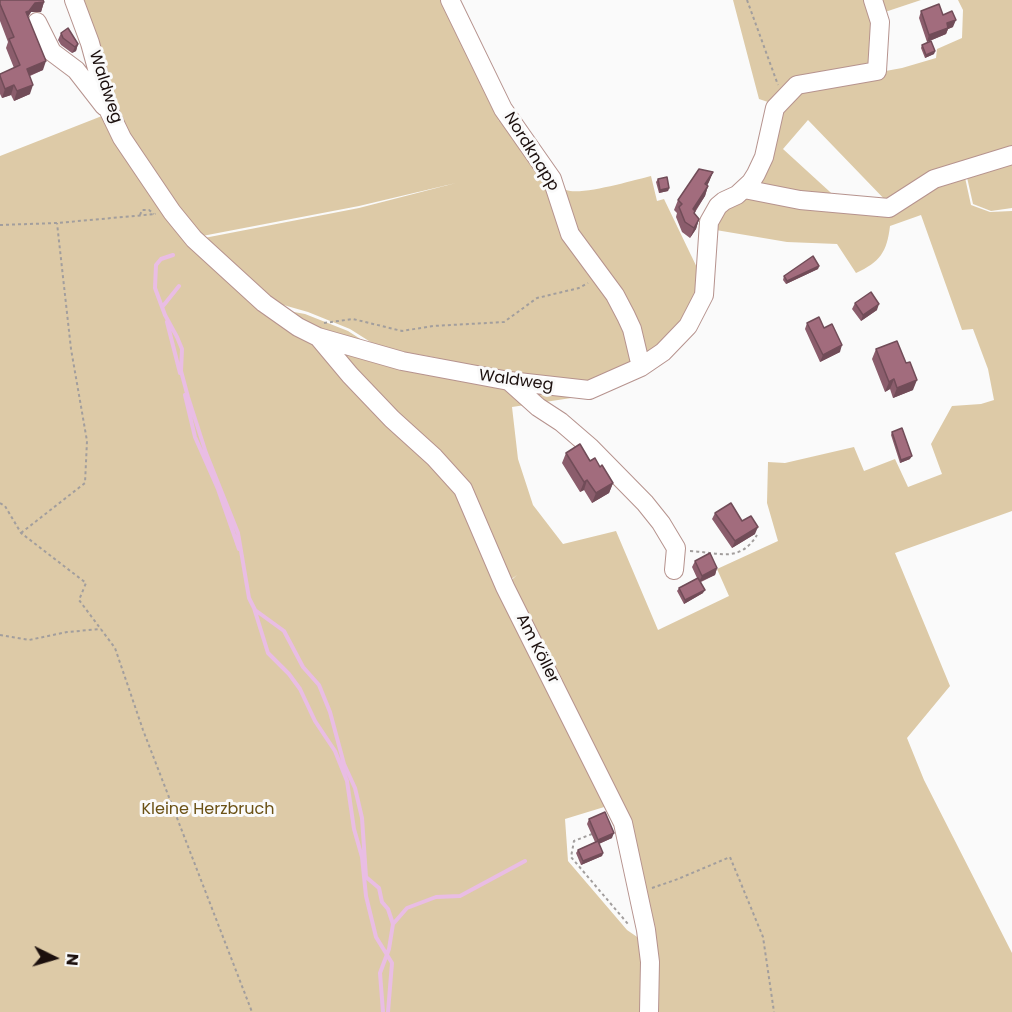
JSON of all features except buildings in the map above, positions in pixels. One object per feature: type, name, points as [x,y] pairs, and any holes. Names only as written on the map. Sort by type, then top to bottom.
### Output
[{"type":"street","name":"Waldweg","points":[[74,0],[90,43],[108,109],[122,138],[172,212],[194,239],[264,303],[298,327],[318,337],[402,362],[509,381],[589,390],[641,367],[663,352],[688,326],[704,295],[709,222],[718,206],[744,189]]},
{"type":"street","name":"Nordknapp","points":[[450,0],[503,109],[552,179],[570,234],[615,295],[626,316],[632,329],[641,367]]},
{"type":"street","points":[[873,0],[880,22],[877,71],[796,85],[775,108],[760,166],[744,189],[800,200],[889,208],[934,179],[1012,155]]},
{"type":"street","points":[[37,22],[52,52],[76,70],[99,102],[108,109]]},
{"type":"street","name":"Am Köller","points":[[318,337],[392,419],[434,457],[463,489],[505,587],[623,823],[647,938],[650,962],[649,1012]]},
{"type":"street","points":[[509,381],[538,407],[561,422],[619,475],[661,523],[675,548],[674,570]]},
{"type":"path","points":[[747,0],[784,98]]},
{"type":"path","points":[[140,216],[142,210],[148,210],[154,214]]},
{"type":"path","points":[[0,225],[57,223],[145,215]]},
{"type":"path","points":[[21,533],[85,483],[87,441],[71,349],[57,223]]},
{"type":"path","points":[[298,327],[353,319],[402,332],[433,326],[504,322],[537,298],[579,288],[600,276]]},
{"type":"path","points":[[0,503],[5,506],[21,533],[86,583],[79,600],[115,648],[143,730],[252,1012]]},
{"type":"path","points":[[675,548],[725,555],[736,554],[751,544],[757,535]]},
{"type":"path","points":[[0,635],[29,640],[67,632],[101,629]]},
{"type":"path","points":[[592,834],[574,841],[571,856],[626,922],[647,938]]},
{"type":"path","points":[[639,892],[678,879],[730,857],[763,937],[774,1012]]},
{"type":"green space","name":"Kleine Herzbruch","points":[[78,0],[445,0],[507,119],[497,121],[507,120],[550,180],[553,176],[566,190],[583,191],[651,176],[657,201],[664,199],[702,278],[700,293],[686,324],[661,350],[591,395],[512,407],[518,459],[533,505],[563,544],[616,531],[658,630],[729,596],[717,569],[778,541],[767,503],[768,462],[785,463],[854,447],[864,471],[895,459],[908,487],[942,474],[931,444],[952,406],[981,404],[994,400],[988,369],[973,329],[962,330],[921,215],[890,226],[887,243],[881,255],[871,265],[856,273],[837,244],[787,242],[710,229],[715,215],[725,203],[754,193],[800,202],[890,210],[935,183],[964,173],[971,205],[990,212],[1012,211],[1012,511],[895,553],[950,686],[907,738],[924,780],[1012,953],[1012,1012],[652,1012],[655,962],[627,822],[507,584],[517,575],[502,586],[614,804],[565,819],[568,861],[627,930],[643,941],[648,986],[646,1012],[0,1012],[0,156],[107,114],[157,196],[191,241],[222,273],[261,306],[305,314],[348,331],[379,351],[460,365],[510,377],[433,357],[380,348],[350,329],[308,312],[266,300],[199,239],[359,208],[456,183],[359,206],[197,237],[162,194],[124,137],[109,101]]},
{"type":"green space","points":[[733,0],[921,0],[885,12],[884,67],[796,83],[774,104],[759,99]]},
{"type":"green space","points":[[958,0],[1012,0],[1012,152],[890,205],[808,120],[783,149],[841,202],[753,187],[774,121],[798,87],[902,68],[936,58],[937,49],[962,38],[963,10]]},
{"type":"green space","points":[[1012,158],[1012,208],[991,211],[973,204],[966,173]]},
{"type":"waterway","points":[[173,255],[161,259],[156,265],[155,288],[182,349],[181,371],[188,397],[206,453],[238,533],[249,598],[255,610],[284,631],[303,667],[319,685],[330,712],[344,764],[355,788],[362,818],[366,877],[379,888],[382,902],[388,909],[393,924],[389,949],[380,973],[383,1012]]},
{"type":"waterway","points":[[163,306],[179,286]]},
{"type":"waterway","points":[[167,322],[180,373]]},
{"type":"waterway","points":[[185,395],[195,437],[218,489],[239,549]]},
{"type":"waterway","points":[[254,608],[268,653],[300,689],[315,721],[335,751],[347,781],[354,829],[362,857],[366,896],[376,937],[392,963],[388,1012]]},
{"type":"waterway","points":[[393,924],[407,908],[436,897],[460,896],[525,861]]}]
